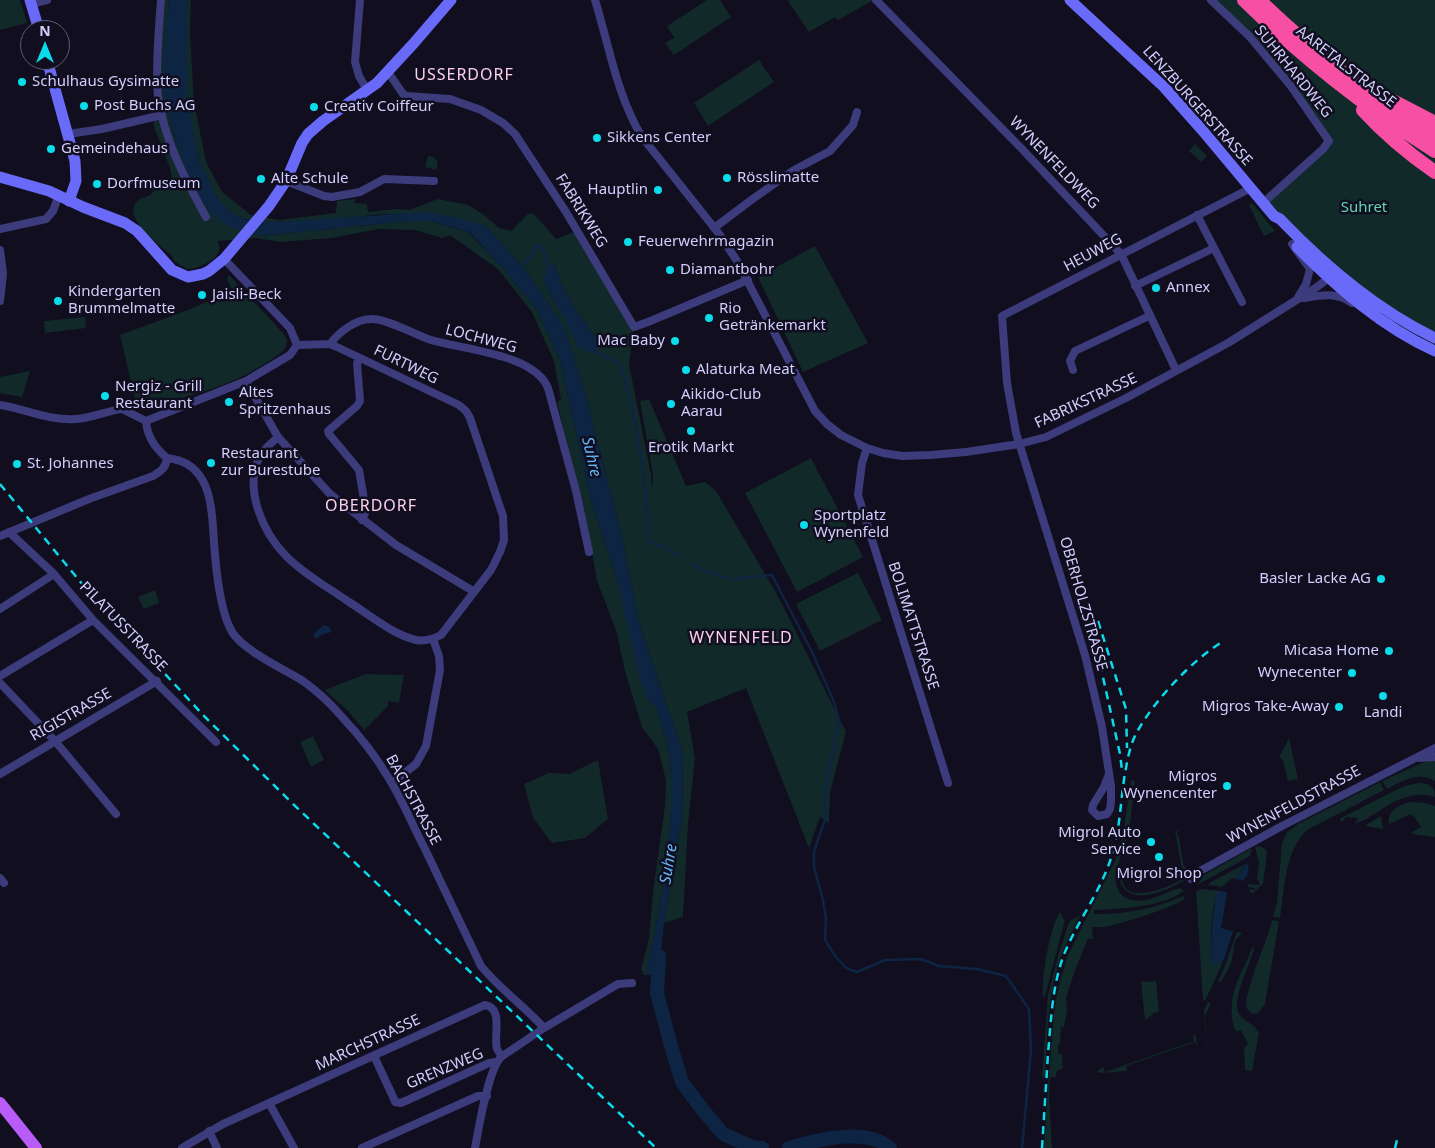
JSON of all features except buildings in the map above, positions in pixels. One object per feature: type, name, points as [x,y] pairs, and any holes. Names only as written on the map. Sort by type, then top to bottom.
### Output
[{"type":"highway","name":"AARETALSTRASSE","points":[[1244,0],[1285,40],[1344,89],[1435,150]]},
{"type":"highway","name":"AARETALSTRASSE","points":[[1259,0],[1324,60],[1386,106],[1435,138]]},
{"type":"highway","points":[[1324,60],[1435,123]]},
{"type":"highway","points":[[1344,89],[1372,120],[1435,172]]},
{"type":"main road","points":[[0,177],[31,185],[131,226],[172,270],[184,276],[203,274],[224,259],[260,217],[286,181],[302,143],[308,134],[323,121],[368,90],[388,72],[451,0]]},
{"type":"main road","name":"LENZBURGERSTRASSE","points":[[1070,0],[1164,87],[1274,216],[1280,219],[1331,275],[1377,305],[1435,338]]},
{"type":"main road","points":[[30,2],[36,20]]},
{"type":"main road","points":[[51,70],[77,172],[74,189],[64,198]]},
{"type":"main road","name":"LENZBURGERSTRASSE","points":[[1274,216],[1275,222],[1292,244],[1331,275],[1382,322],[1435,351]]},
{"type":"main road","points":[[0,1103],[36,1148]]},
{"type":"street","points":[[30,2],[47,0]]},
{"type":"street","points":[[161,0],[158,96],[178,166],[206,217]]},
{"type":"street","points":[[360,0],[355,62],[359,76],[368,90]]},
{"type":"street","name":"FABRIKSTRASSE","points":[[594,0],[620,88],[637,128],[657,157],[714,228],[748,280],[814,411],[841,435],[867,448],[902,456],[931,455],[1020,444],[1046,437],[1090,417],[1228,343],[1314,289],[1331,275]]},
{"type":"street","name":"WYNENFELDWEG","points":[[876,0],[1022,149],[1121,254],[1176,370]]},
{"type":"street","name":"SUHRHARDWEG","points":[[1211,0],[1249,36],[1290,85],[1329,141],[1323,149],[1263,203]]},
{"type":"street","name":"FABRIKWEG","points":[[388,72],[403,94],[407,96],[450,99],[481,110],[503,123],[515,134],[566,212],[634,326],[648,322],[748,280]]},
{"type":"street","points":[[714,228],[794,170],[830,150],[853,126],[858,112]]},
{"type":"street","points":[[68,134],[102,129],[162,115]]},
{"type":"street","points":[[286,181],[324,196],[332,197],[360,192],[384,179],[434,180]]},
{"type":"street","name":"HEUWEG","points":[[1002,316],[1251,188]]},
{"type":"street","points":[[0,229],[46,219],[64,198]]},
{"type":"street","points":[[1197,215],[1242,302]]},
{"type":"street","points":[[1292,244],[1310,269],[1306,284],[1297,299]]},
{"type":"street","points":[[1135,286],[1214,248]]},
{"type":"street","points":[[0,250],[3,274],[0,301]]},
{"type":"street","points":[[146,421],[246,381],[290,355],[297,345],[290,328],[224,259]]},
{"type":"street","name":"FABRIKSTRASSE","points":[[1297,299],[1329,294],[1340,296],[1382,322]]},
{"type":"street","name":"OBERHOLZSTRASSE","points":[[1002,316],[1007,383],[1016,433],[1085,655],[1102,727],[1112,795],[1110,809],[1107,814],[1098,816],[1092,810],[1092,805],[1104,787],[1108,774]]},
{"type":"street","points":[[1074,370],[1070,361],[1075,351],[1149,316]]},
{"type":"street","name":"LOCHWEG","points":[[330,344],[356,323],[374,318],[429,339],[496,354],[540,375],[545,380],[548,388],[576,492],[589,552]]},
{"type":"street","name":"FURTWEG","points":[[297,345],[330,344],[459,405],[470,418],[503,516],[504,540],[491,570],[441,635],[433,640]]},
{"type":"street","name":"FURTWEG","points":[[360,358],[358,363],[360,401],[357,406],[328,430],[328,434],[359,470],[366,510],[362,520]]},
{"type":"street","points":[[246,381],[278,437],[330,494],[410,555],[473,591]]},
{"type":"street","points":[[0,405],[64,419],[85,418],[122,409],[128,410],[146,421]]},
{"type":"street","points":[[0,536],[162,471],[166,466],[167,458],[154,443],[146,428],[146,421]]},
{"type":"street","points":[[278,437],[266,447],[261,455],[254,476],[258,508],[274,543],[289,559],[382,624],[417,641],[433,640],[440,656],[440,670],[426,746],[416,764],[397,779]]},
{"type":"street","name":"BOLIMATTSTRASSE","points":[[867,448],[860,473],[858,495],[948,782]]},
{"type":"street","name":"BACHSTRASSE","points":[[167,458],[178,459],[187,463],[197,473],[210,496],[222,598],[225,613],[233,634],[259,654],[308,685],[338,712],[356,732],[391,782],[481,966],[494,982],[544,1028]]},
{"type":"street","name":"PILATUSSTRASSE","points":[[9,532],[54,574],[93,620],[157,681],[216,742]]},
{"type":"street","points":[[0,609],[54,574]]},
{"type":"street","points":[[0,676],[93,620]]},
{"type":"street","name":"RIGISTRASSE","points":[[0,774],[157,681]]},
{"type":"street","points":[[0,683],[55,741],[116,814]]},
{"type":"street","name":"WYNENFELDSTRASSE","points":[[1415,758],[1435,742]]},
{"type":"street","name":"WYNENFELDSTRASSE","points":[[1191,879],[1200,871],[1282,826],[1435,748]]},
{"type":"street","name":"WYNENFELDSTRASSE","points":[[1415,758],[1435,755]]},
{"type":"street","points":[[475,1148],[491,1074],[499,1059],[544,1028],[618,984],[632,983]]},
{"type":"street","name":"MARCHSTRASSE","points":[[182,1148],[209,1131],[485,1005],[494,1009],[499,1059]]},
{"type":"street","name":"GRENZWEG","points":[[374,1056],[395,1102],[400,1103],[499,1059]]},
{"type":"street","points":[[362,1148],[478,1096],[487,1096]]},
{"type":"street","points":[[269,1103],[294,1148]]},
{"type":"street","points":[[209,1131],[217,1148]]},
{"type":"green space","points":[[0,0],[20,0],[26,20],[20,20],[20,25],[0,30]]},
{"type":"green space","points":[[165,0],[169,0],[163,79],[173,133],[195,188],[260,236],[406,221],[430,221],[468,232],[502,267],[537,310],[560,360],[590,496],[616,577],[649,701],[656,707],[668,746],[671,774],[671,811],[668,850],[658,916],[646,975],[644,975],[641,969],[649,939],[653,892],[665,806],[666,780],[658,749],[642,727],[625,671],[616,630],[597,581],[557,401],[561,400],[554,361],[532,312],[498,269],[450,235],[442,238],[415,230],[379,229],[332,238],[280,242],[257,238],[217,241],[219,252],[211,261],[199,267],[187,269],[175,262],[172,256],[144,231],[134,216],[133,209],[139,200],[151,194],[155,189],[172,185],[171,171],[153,124],[161,109],[161,44]]},
{"type":"green space","points":[[187,0],[191,0],[190,33],[194,102],[206,162],[222,192],[251,215],[279,220],[336,213],[337,201],[355,199],[355,203],[367,204],[368,212],[395,209],[409,210],[438,199],[468,205],[483,214],[499,228],[511,231],[528,214],[533,213],[556,239],[577,231],[634,327],[629,364],[651,475],[652,490],[653,475],[640,401],[649,399],[686,486],[705,482],[716,491],[778,596],[846,732],[830,792],[829,823],[820,817],[809,848],[746,688],[687,712],[695,758],[688,824],[683,917],[664,923],[682,819],[683,754],[639,623],[623,542],[583,385],[564,327],[526,271],[486,226],[388,214],[305,222],[260,222],[243,218],[230,212],[220,201],[205,175],[195,145],[187,100]],"holes":[[[554,264],[572,303],[597,338],[563,315],[549,293],[544,281]]]},
{"type":"green space","points":[[707,0],[720,0],[731,17],[674,55],[665,43],[674,38],[667,26]]},
{"type":"green space","name":"Suhret","points":[[1211,0],[1435,0],[1435,344],[1404,328],[1361,300],[1263,203],[1329,140],[1290,85]]},
{"type":"green space","points":[[788,1],[872,1],[838,20],[835,17],[809,32]]},
{"type":"green space","points":[[759,60],[774,82],[708,126],[694,103]]},
{"type":"green space","points":[[1195,144],[1207,156],[1201,162],[1189,151]]},
{"type":"green space","points":[[428,156],[434,157],[438,162],[436,170],[425,167]]},
{"type":"green space","points":[[1252,203],[1275,231],[1264,236],[1249,205]]},
{"type":"green space","points":[[815,246],[868,343],[803,372],[758,277]]},
{"type":"green space","points":[[229,275],[283,333],[287,340],[285,349],[273,359],[246,375],[216,387],[186,397],[146,407],[137,407],[120,335],[193,308],[232,290],[227,279]]},
{"type":"green space","points":[[85,317],[86,328],[45,333],[44,321]]},
{"type":"green space","points":[[30,371],[22,397],[0,393],[0,377]]},
{"type":"green space","name":"Sportplatz Wynenfeld","points":[[811,458],[863,557],[797,592],[745,493]]},
{"type":"green space","name":"Sportplatz Wynenfeld","points":[[858,573],[882,620],[820,651],[796,604]]},
{"type":"green space","points":[[155,590],[159,603],[144,609],[138,597]]},
{"type":"green space","points":[[366,674],[404,675],[399,703],[388,701],[388,706],[364,730],[349,712],[325,690]]},
{"type":"green space","points":[[313,736],[324,760],[311,767],[300,742]]},
{"type":"green space","points":[[1289,738],[1298,779],[1288,781],[1283,760],[1279,757]]},
{"type":"green space","points":[[1435,759],[1435,781],[1423,777],[1411,778],[1387,789],[1382,781],[1424,762]]},
{"type":"green space","points":[[598,760],[608,819],[585,838],[552,843],[533,818],[524,784],[549,773],[569,774]]},
{"type":"green space","points":[[1131,780],[1135,781],[1131,817],[1127,838],[1116,871],[1118,888],[1126,898],[1138,901],[1150,899],[1180,888],[1184,891],[1165,901],[1154,904],[1094,910],[1094,914],[1129,912],[1162,904],[1184,896],[1185,898],[1161,910],[1133,919],[1110,926],[1092,927],[1093,939],[1088,939],[1066,998],[1067,1010],[1064,1027],[1061,1027],[1060,1044],[1058,1045],[1058,1053],[1062,1055],[1063,1068],[1056,1072],[1056,1077],[1050,1077],[1049,1099],[1052,1148],[1044,1148],[1054,1013],[1058,989],[1067,957],[1116,859],[1124,828]]},
{"type":"green space","points":[[1380,782],[1384,790],[1309,829],[1301,837],[1290,858],[1280,918],[1273,917],[1277,902],[1282,843],[1287,832],[1298,824]]},
{"type":"green space","points":[[1419,783],[1427,784],[1434,789],[1435,797],[1419,795],[1404,798],[1389,804],[1361,822],[1355,823],[1358,818],[1346,817],[1342,822],[1340,821],[1341,818],[1404,786]]},
{"type":"green space","points":[[1412,802],[1435,806],[1435,837],[1412,834],[1412,832],[1421,827],[1411,814],[1389,824],[1392,811],[1403,804]]},
{"type":"green space","points":[[1381,816],[1383,829],[1366,826],[1366,825]]},
{"type":"green space","points":[[1175,831],[1178,831],[1177,836],[1179,837],[1184,867],[1186,867],[1187,879],[1161,891],[1141,895],[1132,894],[1125,889],[1120,881],[1124,867],[1123,883],[1127,889],[1133,892],[1150,892],[1169,886],[1182,879],[1183,875]]},
{"type":"green space","points":[[1260,846],[1267,853],[1263,884],[1253,893],[1251,893],[1248,889],[1255,890],[1255,888],[1248,887],[1248,884],[1260,885],[1257,878],[1259,863],[1255,847]]},
{"type":"green space","points":[[1252,848],[1250,856],[1197,885],[1204,875]]},
{"type":"green space","points":[[1245,864],[1236,879],[1232,878],[1222,887],[1209,885],[1209,883]]},
{"type":"green space","points":[[1201,889],[1220,891],[1216,896],[1214,904],[1211,962],[1223,962],[1224,960],[1205,1001],[1203,1000],[1196,892]]},
{"type":"green space","points":[[1060,912],[1065,920],[1045,996],[1043,997],[1043,978],[1047,953],[1056,919]]},
{"type":"green space","points":[[1080,916],[1062,952],[1054,979],[1048,1021],[1045,1077],[1042,1077],[1048,995],[1068,925],[1071,920]]},
{"type":"green space","points":[[1272,920],[1279,921],[1265,1004],[1258,1013],[1253,1014],[1247,1009],[1248,992]]},
{"type":"green space","points":[[1237,932],[1242,933],[1235,941],[1231,964],[1221,982],[1218,981],[1224,968]]},
{"type":"green space","points":[[1252,948],[1254,949],[1239,991],[1237,1008],[1241,1017],[1255,1027],[1259,1033],[1252,1071],[1245,1070],[1244,1048],[1248,1044],[1241,1030],[1237,1032],[1234,1028],[1232,1005],[1236,986]]},
{"type":"green space","points":[[1156,981],[1159,1012],[1145,1019],[1141,982]]},
{"type":"green space","points":[[1208,1002],[1211,1003],[1205,1016],[1208,1072],[1204,1010]]},
{"type":"green space","points":[[1193,1035],[1196,1036],[1197,1047],[1195,1042],[1126,1066],[1127,1071],[1100,1073],[1097,1072],[1103,1067],[1105,1072],[1194,1041]]},
{"type":"water","name":"Suhre","points":[[169,0],[187,0],[187,100],[198,157],[217,197],[231,213],[246,220],[277,222],[427,212],[459,218],[486,226],[526,271],[564,327],[583,385],[623,542],[639,623],[683,754],[682,819],[664,923],[659,973],[646,975],[658,916],[668,850],[671,774],[668,746],[656,707],[649,701],[640,679],[616,577],[590,496],[560,360],[537,310],[502,267],[469,232],[431,221],[406,221],[260,236],[234,229],[212,214],[203,203],[195,188],[179,150],[164,94],[164,50]]},
{"type":"water","points":[[547,264],[554,264],[572,303],[597,338],[597,349],[590,353],[578,347],[563,315],[549,293],[544,281]]},
{"type":"water","points":[[324,625],[329,627],[332,632],[315,638],[313,634]]},
{"type":"water","points":[[1246,864],[1249,865],[1247,877],[1245,877],[1244,881],[1236,879]]},
{"type":"water","points":[[1220,891],[1227,894],[1221,928],[1233,931],[1224,960],[1215,965],[1211,962],[1212,925],[1216,895]]},
{"type":"waterway","points":[[519,267],[527,261],[537,244],[545,252],[547,264]]},
{"type":"waterway","points":[[594,351],[620,363],[632,407],[640,451],[649,542],[662,546],[681,557]]},
{"type":"waterway","points":[[692,563],[700,569],[726,578]]},
{"type":"waterway","points":[[733,579],[772,575],[813,654],[834,702],[839,720],[825,792],[825,820],[814,851],[814,867],[826,919],[825,940],[846,968],[857,972],[885,960],[921,959],[939,966],[977,969],[1006,976],[1029,1009],[1031,1050],[1022,1148]]},
{"type":"waterway","name":"Suhre","points":[[659,956],[657,993],[682,1082],[723,1134],[752,1147],[762,1148]]},
{"type":"waterway","name":"Suhre","points":[[789,1148],[832,1138],[855,1136],[878,1141],[890,1148]]},
{"type":"railway","points":[[0,484],[87,590],[205,717],[291,802],[656,1148]]},
{"type":"railway","points":[[1098,621],[1126,709],[1127,748]]},
{"type":"railway","points":[[1091,623],[1122,770]]},
{"type":"railway","points":[[1042,1148],[1052,1005],[1056,981],[1068,944],[1101,883],[1111,858],[1119,825],[1124,779],[1131,745],[1144,720],[1174,682],[1198,660],[1222,642]]},
{"type":"railway","points":[[1395,1148],[1397,1140]]},
{"type":"place","name":"Schulhaus Gysimatte","points":[[22,82]]},
{"type":"place","name":"Post Buchs AG","points":[[84,106]]},
{"type":"place","name":"Creativ Coiffeur","points":[[314,107]]},
{"type":"place","name":"Sikkens Center","points":[[597,138]]},
{"type":"place","name":"Gemeindehaus","points":[[51,149]]},
{"type":"place","name":"Rösslimatte","points":[[727,178]]},
{"type":"place","name":"Alte Schule","points":[[261,179]]},
{"type":"place","name":"Dorfmuseum","points":[[97,184]]},
{"type":"place","name":"Hauptlin","points":[[658,190]]},
{"type":"place","name":"Feuerwehrmagazin","points":[[628,242]]},
{"type":"place","name":"Diamantbohr","points":[[670,270]]},
{"type":"place","name":"Annex","points":[[1156,288]]},
{"type":"place","name":"Jaisli-Beck","points":[[202,295]]},
{"type":"place","name":"Kindergarten Brummelmatte","points":[[58,301]]},
{"type":"place","name":"Rio Getränkemarkt","points":[[709,318]]},
{"type":"place","name":"Mac Baby","points":[[675,341]]},
{"type":"place","name":"Alaturka Meat","points":[[686,370]]},
{"type":"place","name":"Nergiz - Grill Restaurant","points":[[105,396]]},
{"type":"place","name":"Altes Spritzenhaus","points":[[229,402]]},
{"type":"place","name":"Aikido-Club Aarau","points":[[671,404]]},
{"type":"place","name":"Erotik Markt","points":[[691,431]]},
{"type":"place","name":"Restaurant zur Burestube","points":[[211,463]]},
{"type":"place","name":"St. Johannes","points":[[17,464]]},
{"type":"place","name":"Sportplatz Wynenfeld","points":[[804,525]]},
{"type":"place","name":"Basler Lacke AG","points":[[1381,579]]},
{"type":"place","name":"Micasa Home","points":[[1389,651]]},
{"type":"place","name":"Wynecenter","points":[[1352,673]]},
{"type":"place","name":"Landi","points":[[1383,696]]},
{"type":"place","name":"Migros Take-Away","points":[[1339,707]]},
{"type":"place","name":"Migros Wynencenter","points":[[1227,786]]},
{"type":"place","name":"Migrol Auto Service","points":[[1151,842]]},
{"type":"place","name":"Migrol Shop","points":[[1159,857]]},
{"type":"district","name":"USSERDORF","points":[[464,75]]},
{"type":"district","name":"OBERDORF","points":[[371,506]]},
{"type":"district","name":"WYNENFELD","points":[[741,638]]}]
